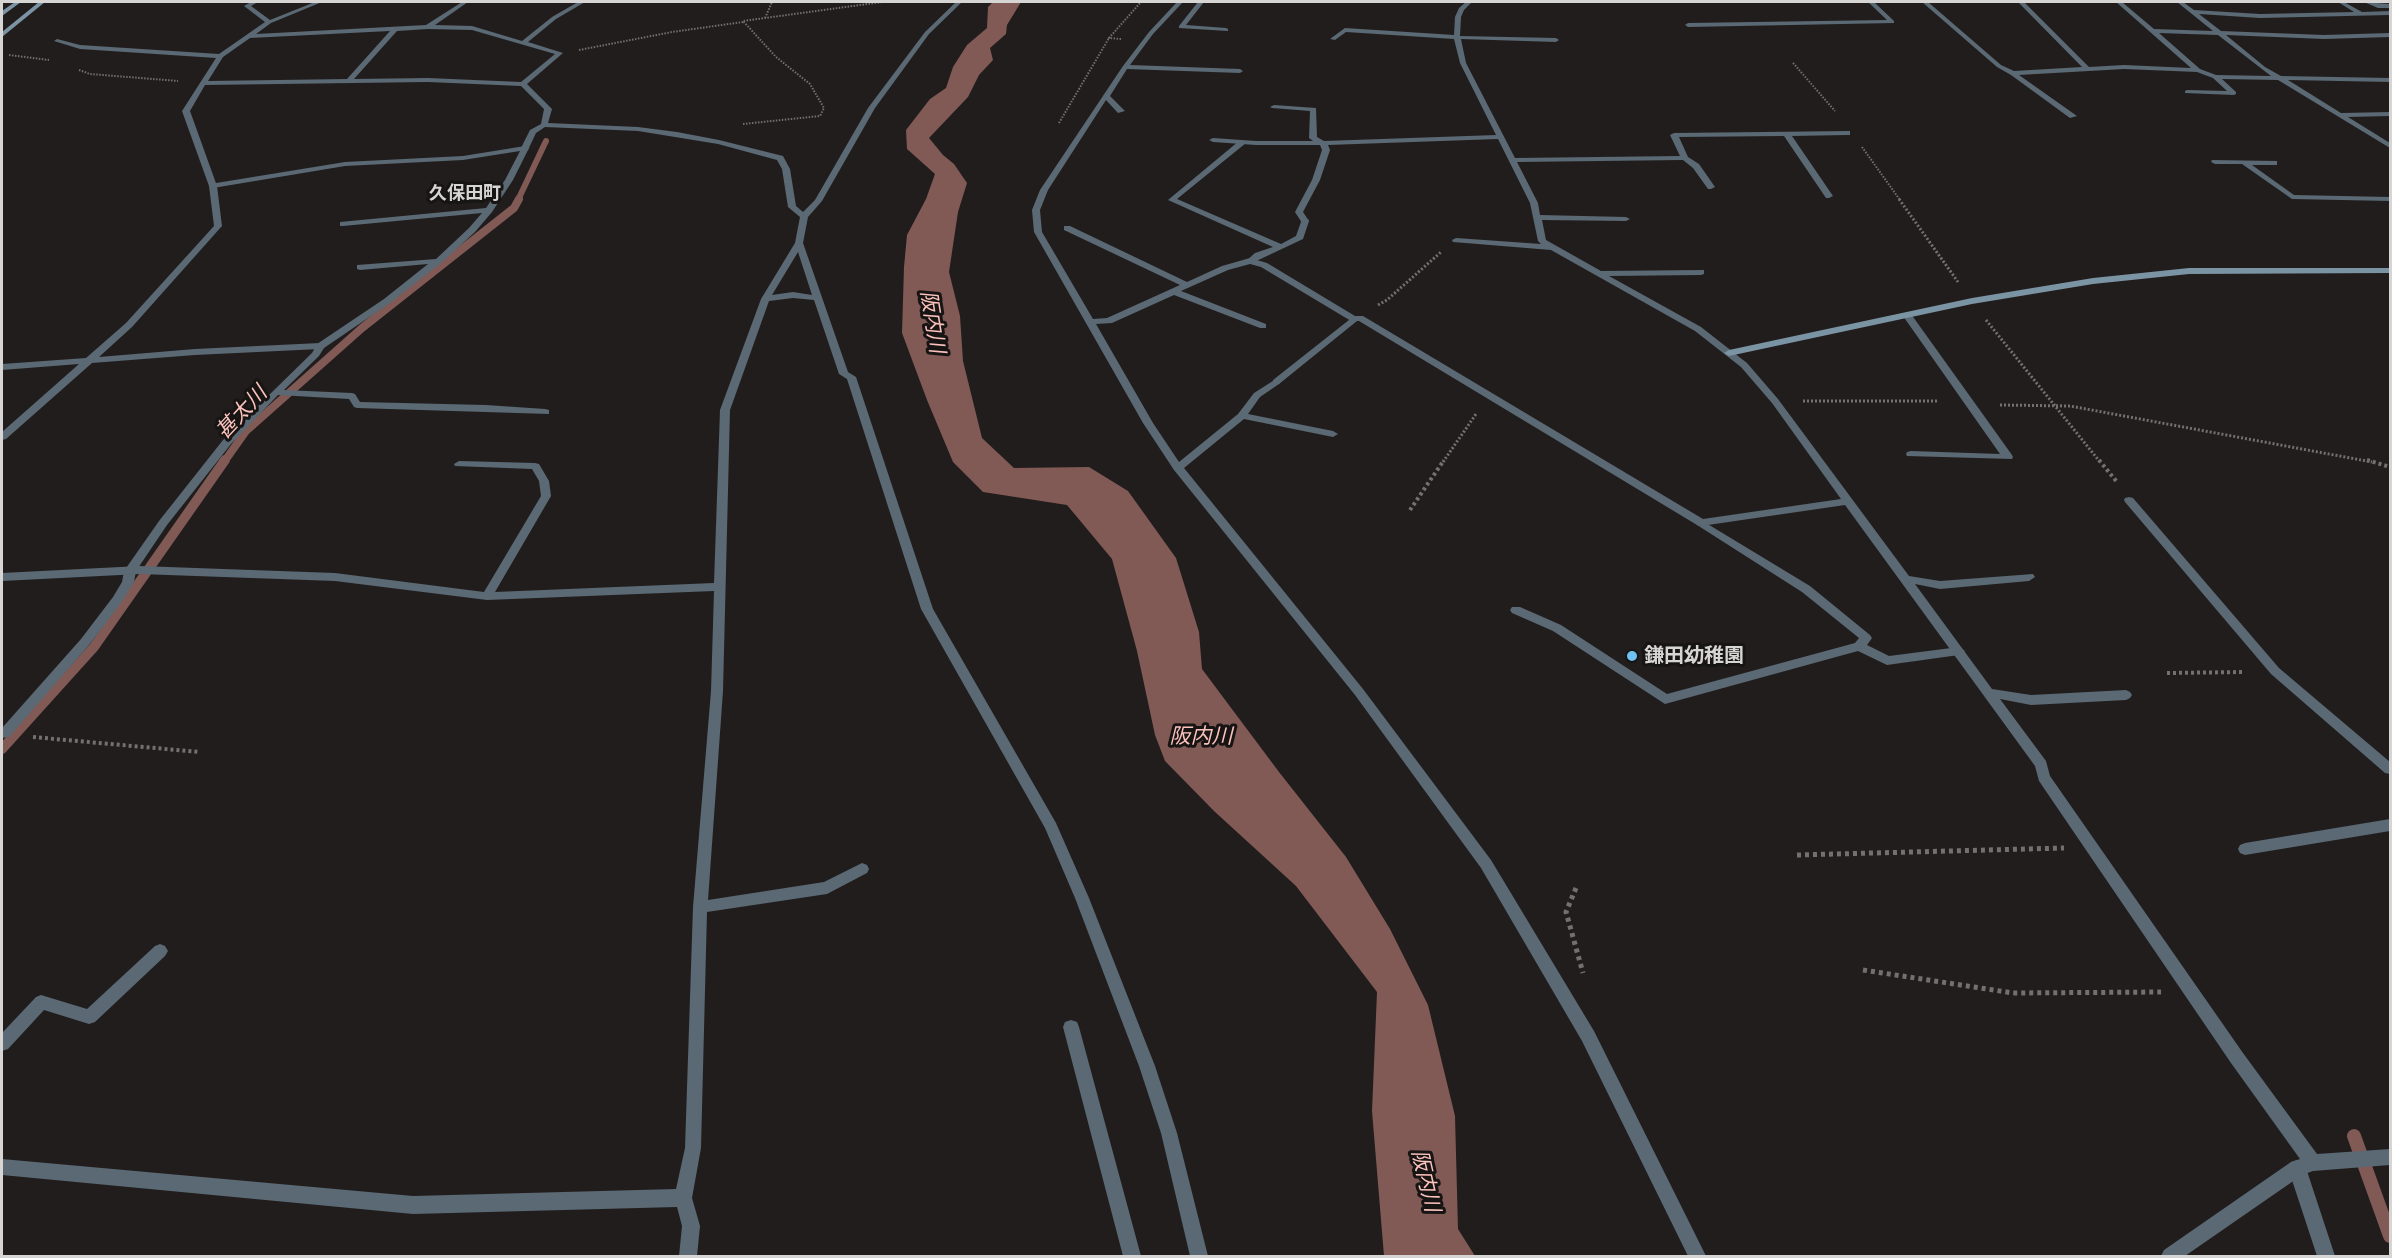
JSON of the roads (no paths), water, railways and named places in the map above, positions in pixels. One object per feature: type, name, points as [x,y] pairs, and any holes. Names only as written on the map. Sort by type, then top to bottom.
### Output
[{"type":"street","points":[[2,14],[18,2]]},
{"type":"street","points":[[2,35],[42,2]]},
{"type":"street","points":[[255,2],[247,6],[269,22]]},
{"type":"street","points":[[2,437],[129,325],[218,226],[213,186],[186,111],[220,56],[269,22],[319,2]]},
{"type":"street","points":[[428,27],[465,2]]},
{"type":"street","points":[[523,43],[554,18],[582,2]]},
{"type":"street","points":[[688,1257],[691,1226],[682,1198],[693,1148],[700,907],[717,691],[720,602],[718,587],[725,410],[765,299],[799,243],[804,216],[818,201],[879,99],[927,33],[959,2]]},
{"type":"street","points":[[1200,2],[1182,2],[1150,33],[1105,95],[1044,190],[1036,210],[1038,232],[1148,423],[1178,468],[1359,692],[1486,864],[1588,1036],[1697,1257]]},
{"type":"street","points":[[1200,2],[1181,27],[1226,30]]},
{"type":"street","points":[[1469,2],[1461,9],[1458,17],[1457,37],[1463,63],[1534,203],[1542,241],[1698,329],[1744,365],[1775,401],[2041,765],[2044,777],[2193,992],[2305,1165],[2326,1257]]},
{"type":"street","points":[[1688,25],[1893,22],[1871,2]]},
{"type":"street","points":[[1925,2],[1999,66],[2013,73],[2073,116]]},
{"type":"street","points":[[2021,2],[2086,68]]},
{"type":"street","points":[[2119,2],[2198,70],[2215,77],[2234,93],[2187,92]]},
{"type":"street","points":[[2180,2],[2274,76],[2391,146]]},
{"type":"street","points":[[2341,2],[2361,13]]},
{"type":"street","points":[[2367,2],[2378,6],[2391,6]]},
{"type":"street","points":[[2193,12],[2260,16],[2391,13]]},
{"type":"street","points":[[203,83],[428,80],[523,84],[561,53],[472,28],[428,27],[247,36]]},
{"type":"street","points":[[349,81],[395,29]]},
{"type":"street","points":[[1333,39],[1345,30],[1556,40]]},
{"type":"street","points":[[2154,31],[2324,38],[2391,34]]},
{"type":"street","points":[[57,41],[80,47],[220,56]]},
{"type":"street","points":[[1125,67],[1239,71]]},
{"type":"street","points":[[2013,73],[2124,67],[2198,70]]},
{"type":"street","points":[[2215,77],[2274,76],[2391,80]]},
{"type":"street","points":[[523,84],[548,109],[544,125]]},
{"type":"street","points":[[1105,95],[1121,111]]},
{"type":"street","points":[[1089,322],[1109,321],[1225,268],[1251,261],[1258,255],[1300,237],[1305,221],[1299,212],[1316,180],[1326,150],[1323,143],[1313,138],[1314,109],[1274,107]]},
{"type":"street","points":[[2338,115],[2391,114]]},
{"type":"street","points":[[5,735],[85,642],[117,600],[163,523],[227,442],[316,354],[320,346],[387,301],[438,261],[472,230],[509,180],[533,132],[544,125],[638,129],[719,142],[780,158],[786,169],[792,207],[804,216]]},
{"type":"street","points":[[1786,133],[1828,196]]},
{"type":"street","points":[[1711,188],[1696,166],[1685,158],[1674,135],[1847,133]]},
{"type":"street","points":[[1213,140],[1242,143],[1323,143],[1502,137]]},
{"type":"street","points":[[1242,143],[1172,200],[1281,247]]},
{"type":"street","points":[[213,186],[345,164],[463,158],[525,148]]},
{"type":"street","points":[[1512,160],[1685,158]]},
{"type":"street","points":[[2215,162],[2274,163]]},
{"type":"street","points":[[2244,162],[2292,197],[2391,199]]},
{"type":"street","points":[[343,224],[489,210]]},
{"type":"street","points":[[1537,217],[1626,219]]},
{"type":"street","points":[[1067,228],[1186,285]]},
{"type":"street","points":[[1456,240],[1551,247]]},
{"type":"street","points":[[799,243],[844,374],[851,377],[927,609],[1051,827],[1082,898],[1151,1077],[1169,1133],[1199,1257]]},
{"type":"street","points":[[360,267],[438,261]]},
{"type":"street","points":[[1251,261],[1264,265],[1354,319]]},
{"type":"street","points":[[1728,353],[1972,301],[2093,281],[2189,271],[2391,270]]},
{"type":"street","points":[[1601,273],[1701,272]]},
{"type":"street","points":[[1173,291],[1263,326]]},
{"type":"street","points":[[765,299],[792,295],[818,298]]},
{"type":"street","points":[[1908,316],[2008,457],[1911,454]]},
{"type":"street","points":[[1178,468],[1242,416],[1257,395],[1354,319],[1360,318],[1701,523],[1806,589],[1866,638],[1859,646],[1665,699],[1557,628],[1516,610]]},
{"type":"street","points":[[2,367],[195,352],[320,346]]},
{"type":"street","points":[[278,392],[352,396],[357,405],[486,408],[545,412]]},
{"type":"street","points":[[1242,416],[1333,434]]},
{"type":"street","points":[[459,464],[535,466],[544,481],[546,496],[487,596]]},
{"type":"street","points":[[2129,500],[2275,672],[2391,769]]},
{"type":"street","points":[[1701,523],[1849,501]]},
{"type":"street","points":[[2,577],[158,570],[335,577],[487,596],[718,587]]},
{"type":"street","points":[[1905,579],[1940,585],[2029,577]]},
{"type":"street","points":[[1859,646],[1887,661],[1959,651]]},
{"type":"street","points":[[1989,693],[2031,700],[2126,694]]},
{"type":"street","points":[[2245,849],[2391,825]]},
{"type":"street","points":[[700,907],[827,888],[862,869]]},
{"type":"street","points":[[2,1044],[41,1002],[89,1017],[160,951]]},
{"type":"street","points":[[1071,1027],[1132,1257]]},
{"type":"street","points":[[2170,1257],[2305,1165],[2346,1159],[2386,1158]]},
{"type":"street","points":[[2,1167],[413,1205],[682,1198]]},
{"type":"water","name":"阪内川","points":[[993,2],[1021,2],[1007,25],[1006,34],[990,48],[993,60],[979,75],[968,97],[929,138],[954,164],[967,183],[958,212],[949,272],[960,316],[963,361],[982,438],[1014,468],[1089,467],[1128,491],[1176,558],[1199,632],[1202,669],[1346,857],[1390,929],[1428,1005],[1455,1116],[1458,1229],[1475,1256],[1384,1256],[1372,1111],[1377,992],[1296,886],[1214,811],[1165,761],[1155,735],[1137,651],[1112,559],[1067,505],[983,492],[953,462],[927,400],[902,333],[904,267],[907,235],[926,199],[935,174],[907,149],[906,130],[930,99],[946,88],[953,67],[967,45],[987,28],[988,7]]},
{"type":"waterway","name":"甚太川","points":[[518,200],[546,141]]},
{"type":"waterway","name":"甚太川","points":[[224,462],[246,431],[362,328],[514,208],[519,199]]},
{"type":"waterway","name":"甚太川","points":[[2,749],[94,647],[225,460]]},
{"type":"waterway","points":[[2354,1136],[2390,1236]]},
{"type":"place","name":"鎌田幼稚園","points":[[1632,656]]},
{"type":"district","name":"久保田町","points":[[465,194]]}]
